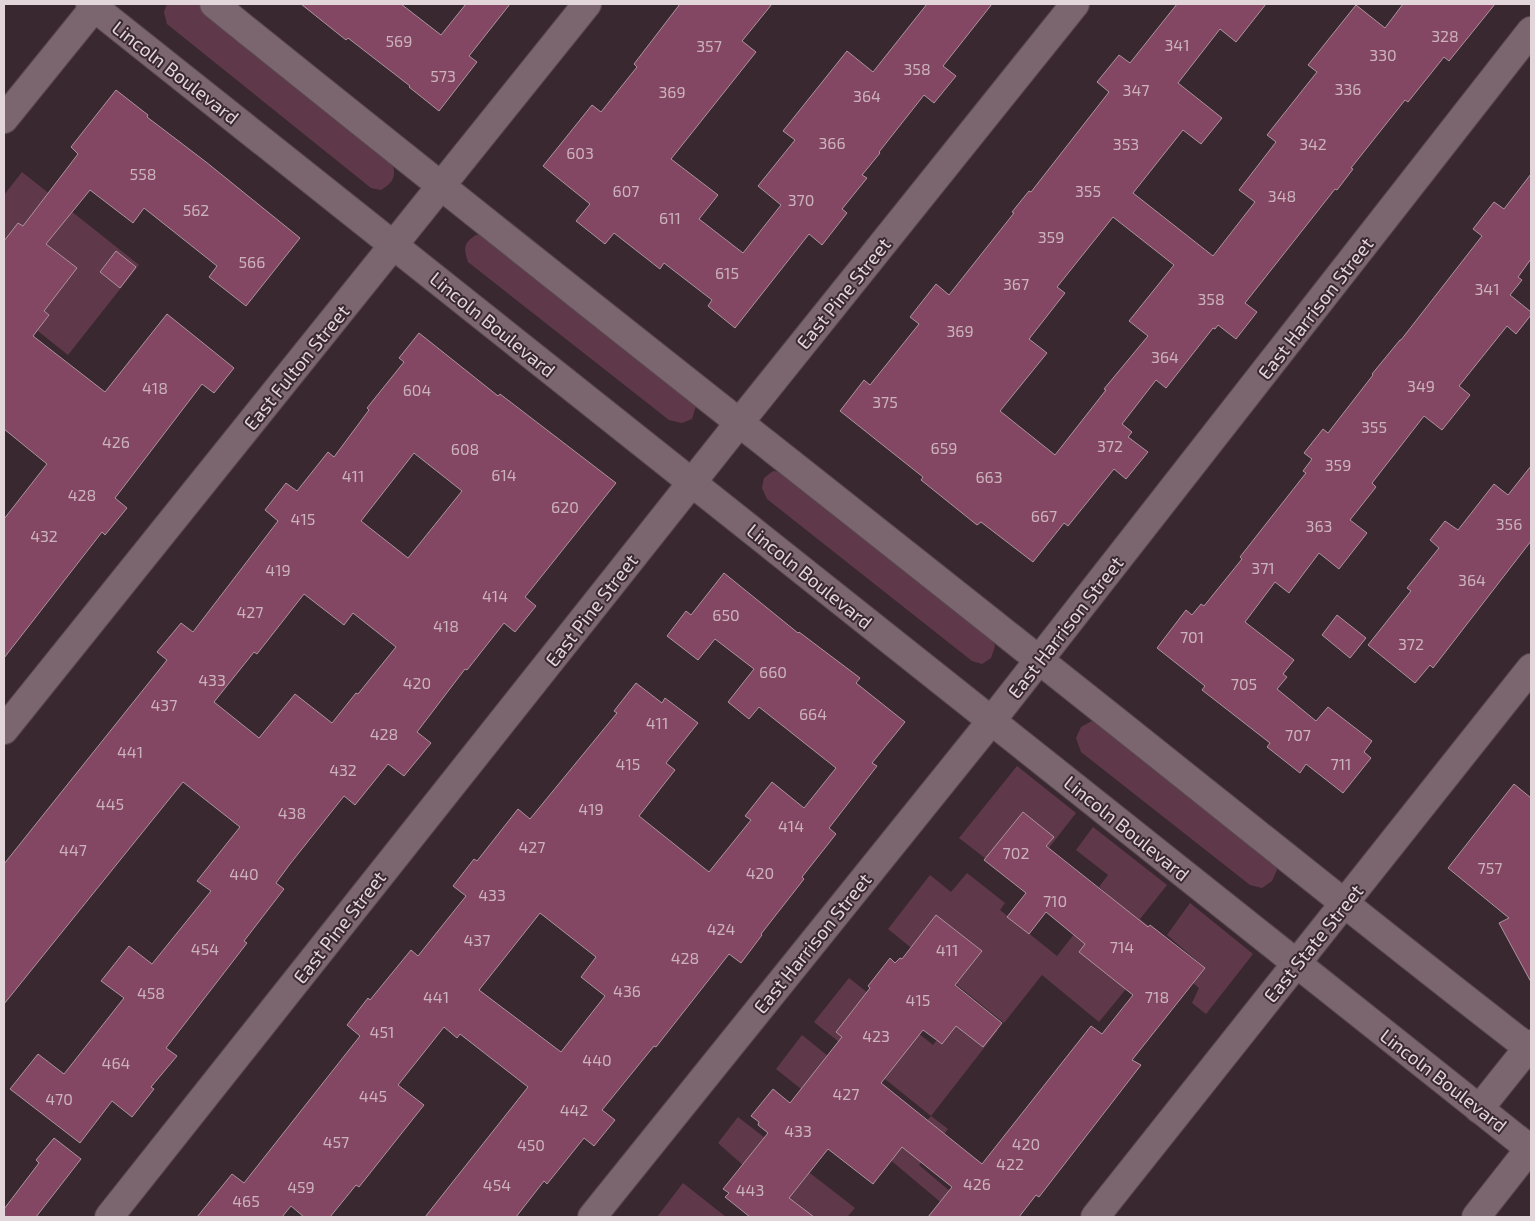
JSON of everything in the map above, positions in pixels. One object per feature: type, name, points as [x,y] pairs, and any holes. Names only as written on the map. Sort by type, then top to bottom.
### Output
[{"type":"street","points":[[214,4],[440,186],[1344,903],[1530,1047],[1480,1108]]},
{"type":"street","name":"East Fulton Street","points":[[4,730],[587,4]]},
{"type":"street","name":"East Pine Street","points":[[109,1217],[739,422],[1075,4]]},
{"type":"street","points":[[4,119],[93,5]]},
{"type":"street","name":"Lincoln Boulevard","points":[[93,5],[1530,1148]]},
{"type":"street","name":"East Harrison Street","points":[[592,1217],[992,720],[1531,31]]},
{"type":"street","name":"East State Street","points":[[1095,1217],[1531,668]]},
{"type":"street","points":[[1476,1217],[1530,1148]]},
{"type":"shaded area","points":[[167,4],[201,4],[392,161],[394,174],[392,181],[381,190],[371,188],[167,24],[164,12]]},
{"type":"shaded area","points":[[22,172],[139,265],[68,355],[4,304],[4,195]]},
{"type":"shaded area","points":[[476,235],[488,235],[696,406],[692,419],[682,423],[669,420],[468,262],[465,249],[469,240]]},
{"type":"shaded area","points":[[773,471],[787,473],[990,636],[995,646],[991,658],[982,664],[972,661],[767,499],[762,488],[764,478]]},
{"type":"shaded area","points":[[1092,721],[1104,724],[1273,858],[1277,870],[1272,881],[1262,888],[1250,885],[1081,752],[1076,738],[1081,727]]},
{"type":"shaded area","points":[[1017,766],[1076,813],[1020,885],[959,838]]},
{"type":"shaded area","points":[[1093,827],[1167,885],[1140,919],[1166,940],[1099,1022],[1042,975],[1004,1023],[888,929],[930,875],[951,892],[967,873],[1005,903],[1000,910],[1057,956],[1106,893],[1099,887],[1108,875],[1076,850]]},
{"type":"shaded area","points":[[1190,903],[1253,954],[1206,1014],[1192,1003],[1199,988],[1193,983],[1205,968],[1167,935]]},
{"type":"shaded area","points":[[849,978],[933,1045],[966,1004],[998,1030],[931,1116],[814,1022]]},
{"type":"shaded area","points":[[802,1035],[919,1130],[931,1116],[948,1129],[919,1165],[965,1204],[956,1215],[776,1069]]},
{"type":"shaded area","points":[[738,1117],[855,1208],[847,1217],[784,1217],[791,1208],[718,1143]]},
{"type":"shaded area","points":[[683,1183],[726,1217],[657,1217]]},
{"type":"building","points":[[301,4],[401,4],[441,35],[466,4],[510,4],[469,56],[477,62],[439,111],[410,86],[348,38],[346,40]]},
{"type":"building","points":[[680,4],[772,4],[742,41],[756,52],[671,159],[718,195],[699,219],[743,253],[781,205],[758,186],[795,140],[783,131],[847,51],[873,72],[927,4],[992,4],[943,66],[956,76],[934,103],[924,95],[862,175],[867,178],[842,209],[847,213],[822,245],[809,234],[735,328],[708,306],[712,300],[664,263],[660,269],[614,233],[605,244],[576,221],[590,204],[543,166],[592,105],[601,112],[637,67],[634,64]]},
{"type":"building","points":[[1177,4],[1266,4],[1236,42],[1220,29],[1178,83],[1222,118],[1201,144],[1183,130],[1133,193],[1213,256],[1255,202],[1239,190],[1276,142],[1267,135],[1317,72],[1308,65],[1356,5],[1385,28],[1403,4],[1495,4],[1449,61],[1444,57],[1408,102],[1405,100],[1351,168],[1353,169],[1337,190],[1335,189],[1245,303],[1257,312],[1236,339],[1218,325],[1215,329],[1213,328],[1166,388],[1156,380],[1122,424],[1132,432],[1128,437],[1148,452],[1126,479],[1114,469],[1068,526],[1064,523],[1033,562],[981,522],[977,525],[921,480],[923,477],[840,411],[864,380],[870,385],[919,324],[910,317],[936,284],[949,295],[1014,213],[1012,212],[1029,191],[1031,192],[1109,92],[1097,82],[1119,55],[1130,63]],"holes":[[[1113,217],[1174,265],[1129,321],[1148,336],[1104,389],[1106,390],[1055,455],[1000,411],[1047,353],[1029,339],[1065,293],[1057,287]]]},
{"type":"building","points":[[116,90],[148,115],[147,117],[300,238],[246,306],[209,277],[217,266],[144,208],[133,223],[90,190],[46,244],[77,268],[44,311],[49,315],[33,336],[105,392],[167,314],[234,368],[214,393],[202,384],[115,498],[127,508],[105,535],[102,532],[4,658],[4,519],[47,464],[4,429],[4,241],[18,223],[23,226],[78,154],[71,147]]},
{"type":"building","points":[[1531,174],[1531,259],[1518,277],[1522,280],[1510,295],[1531,312],[1531,315],[1516,334],[1507,326],[1459,386],[1470,395],[1442,430],[1424,416],[1372,483],[1376,487],[1350,520],[1367,533],[1339,569],[1319,553],[1289,593],[1275,582],[1245,622],[1294,660],[1283,674],[1287,677],[1277,689],[1316,721],[1328,707],[1372,741],[1364,752],[1371,758],[1343,793],[1306,764],[1300,773],[1267,747],[1270,743],[1202,690],[1205,686],[1157,648],[1186,610],[1192,615],[1201,604],[1204,606],[1242,559],[1240,557],[1306,473],[1303,471],[1312,459],[1304,453],[1323,429],[1328,433],[1372,374],[1482,236],[1473,229],[1494,202],[1504,209]]},
{"type":"building","points":[[116,251],[136,267],[120,288],[100,272]]},
{"type":"building","points":[[419,333],[498,396],[500,394],[616,483],[525,597],[536,606],[515,632],[504,623],[467,670],[465,669],[417,732],[431,743],[404,776],[388,764],[355,805],[344,796],[290,864],[276,883],[284,889],[244,941],[247,943],[166,1048],[177,1056],[151,1087],[154,1089],[132,1117],[112,1101],[80,1143],[10,1089],[38,1054],[64,1074],[124,998],[101,981],[129,946],[152,964],[211,891],[197,881],[240,827],[183,782],[4,1004],[4,864],[167,660],[157,652],[181,623],[193,632],[278,521],[265,510],[286,483],[297,491],[328,452],[334,457],[369,410],[367,408],[404,362],[399,358]],"holes":[[[414,453],[462,491],[408,558],[361,521]],[[304,594],[344,625],[353,613],[396,647],[332,723],[295,694],[259,738],[214,702],[254,652],[257,654]]]},
{"type":"building","points":[[1531,466],[1531,541],[1433,668],[1430,665],[1415,683],[1368,645],[1411,591],[1407,588],[1439,548],[1430,540],[1445,521],[1458,530],[1494,484],[1508,495]]},
{"type":"building","points":[[724,573],[798,633],[860,678],[856,683],[905,722],[872,763],[877,766],[829,828],[836,834],[802,877],[804,879],[741,963],[729,954],[656,1047],[654,1046],[602,1110],[615,1120],[594,1146],[584,1138],[547,1184],[544,1181],[516,1217],[425,1217],[528,1087],[460,1034],[457,1038],[444,1027],[398,1085],[424,1105],[359,1187],[356,1185],[330,1217],[304,1217],[291,1206],[282,1217],[197,1217],[232,1174],[244,1183],[360,1036],[347,1025],[368,998],[370,1000],[411,950],[418,956],[466,896],[453,886],[474,859],[477,861],[518,809],[530,819],[617,713],[614,711],[636,683],[662,703],[665,698],[698,723],[666,763],[675,770],[639,816],[709,872],[751,820],[745,816],[772,782],[804,808],[836,768],[759,707],[749,719],[728,702],[754,669],[715,639],[698,660],[667,636],[686,611],[691,615]],"holes":[[[540,913],[596,957],[581,977],[605,996],[561,1052],[479,990]]]},
{"type":"building","points":[[1337,615],[1366,638],[1350,658],[1322,635]]},
{"type":"building","points":[[1514,784],[1531,798],[1531,982],[1499,923],[1509,918],[1448,868]]},
{"type":"building","points":[[1023,812],[1054,837],[1046,846],[1148,927],[1150,925],[1205,968],[1132,1060],[1141,1065],[1039,1197],[1036,1195],[1019,1217],[928,1217],[952,1187],[902,1147],[873,1184],[828,1149],[789,1198],[814,1217],[750,1217],[725,1197],[729,1193],[723,1189],[768,1133],[751,1116],[773,1089],[790,1103],[842,1037],[836,1032],[870,988],[868,986],[890,958],[895,963],[900,958],[902,959],[936,915],[982,951],[955,985],[1002,1023],[983,1047],[956,1026],[942,1044],[923,1030],[881,1083],[982,1164],[1091,1026],[1102,1034],[1133,995],[1079,952],[1085,944],[1046,912],[1029,934],[1007,917],[1026,893],[984,860]]},
{"type":"building","points":[[54,1138],[81,1159],[36,1217],[4,1217],[4,1209],[39,1163],[36,1160]]}]
